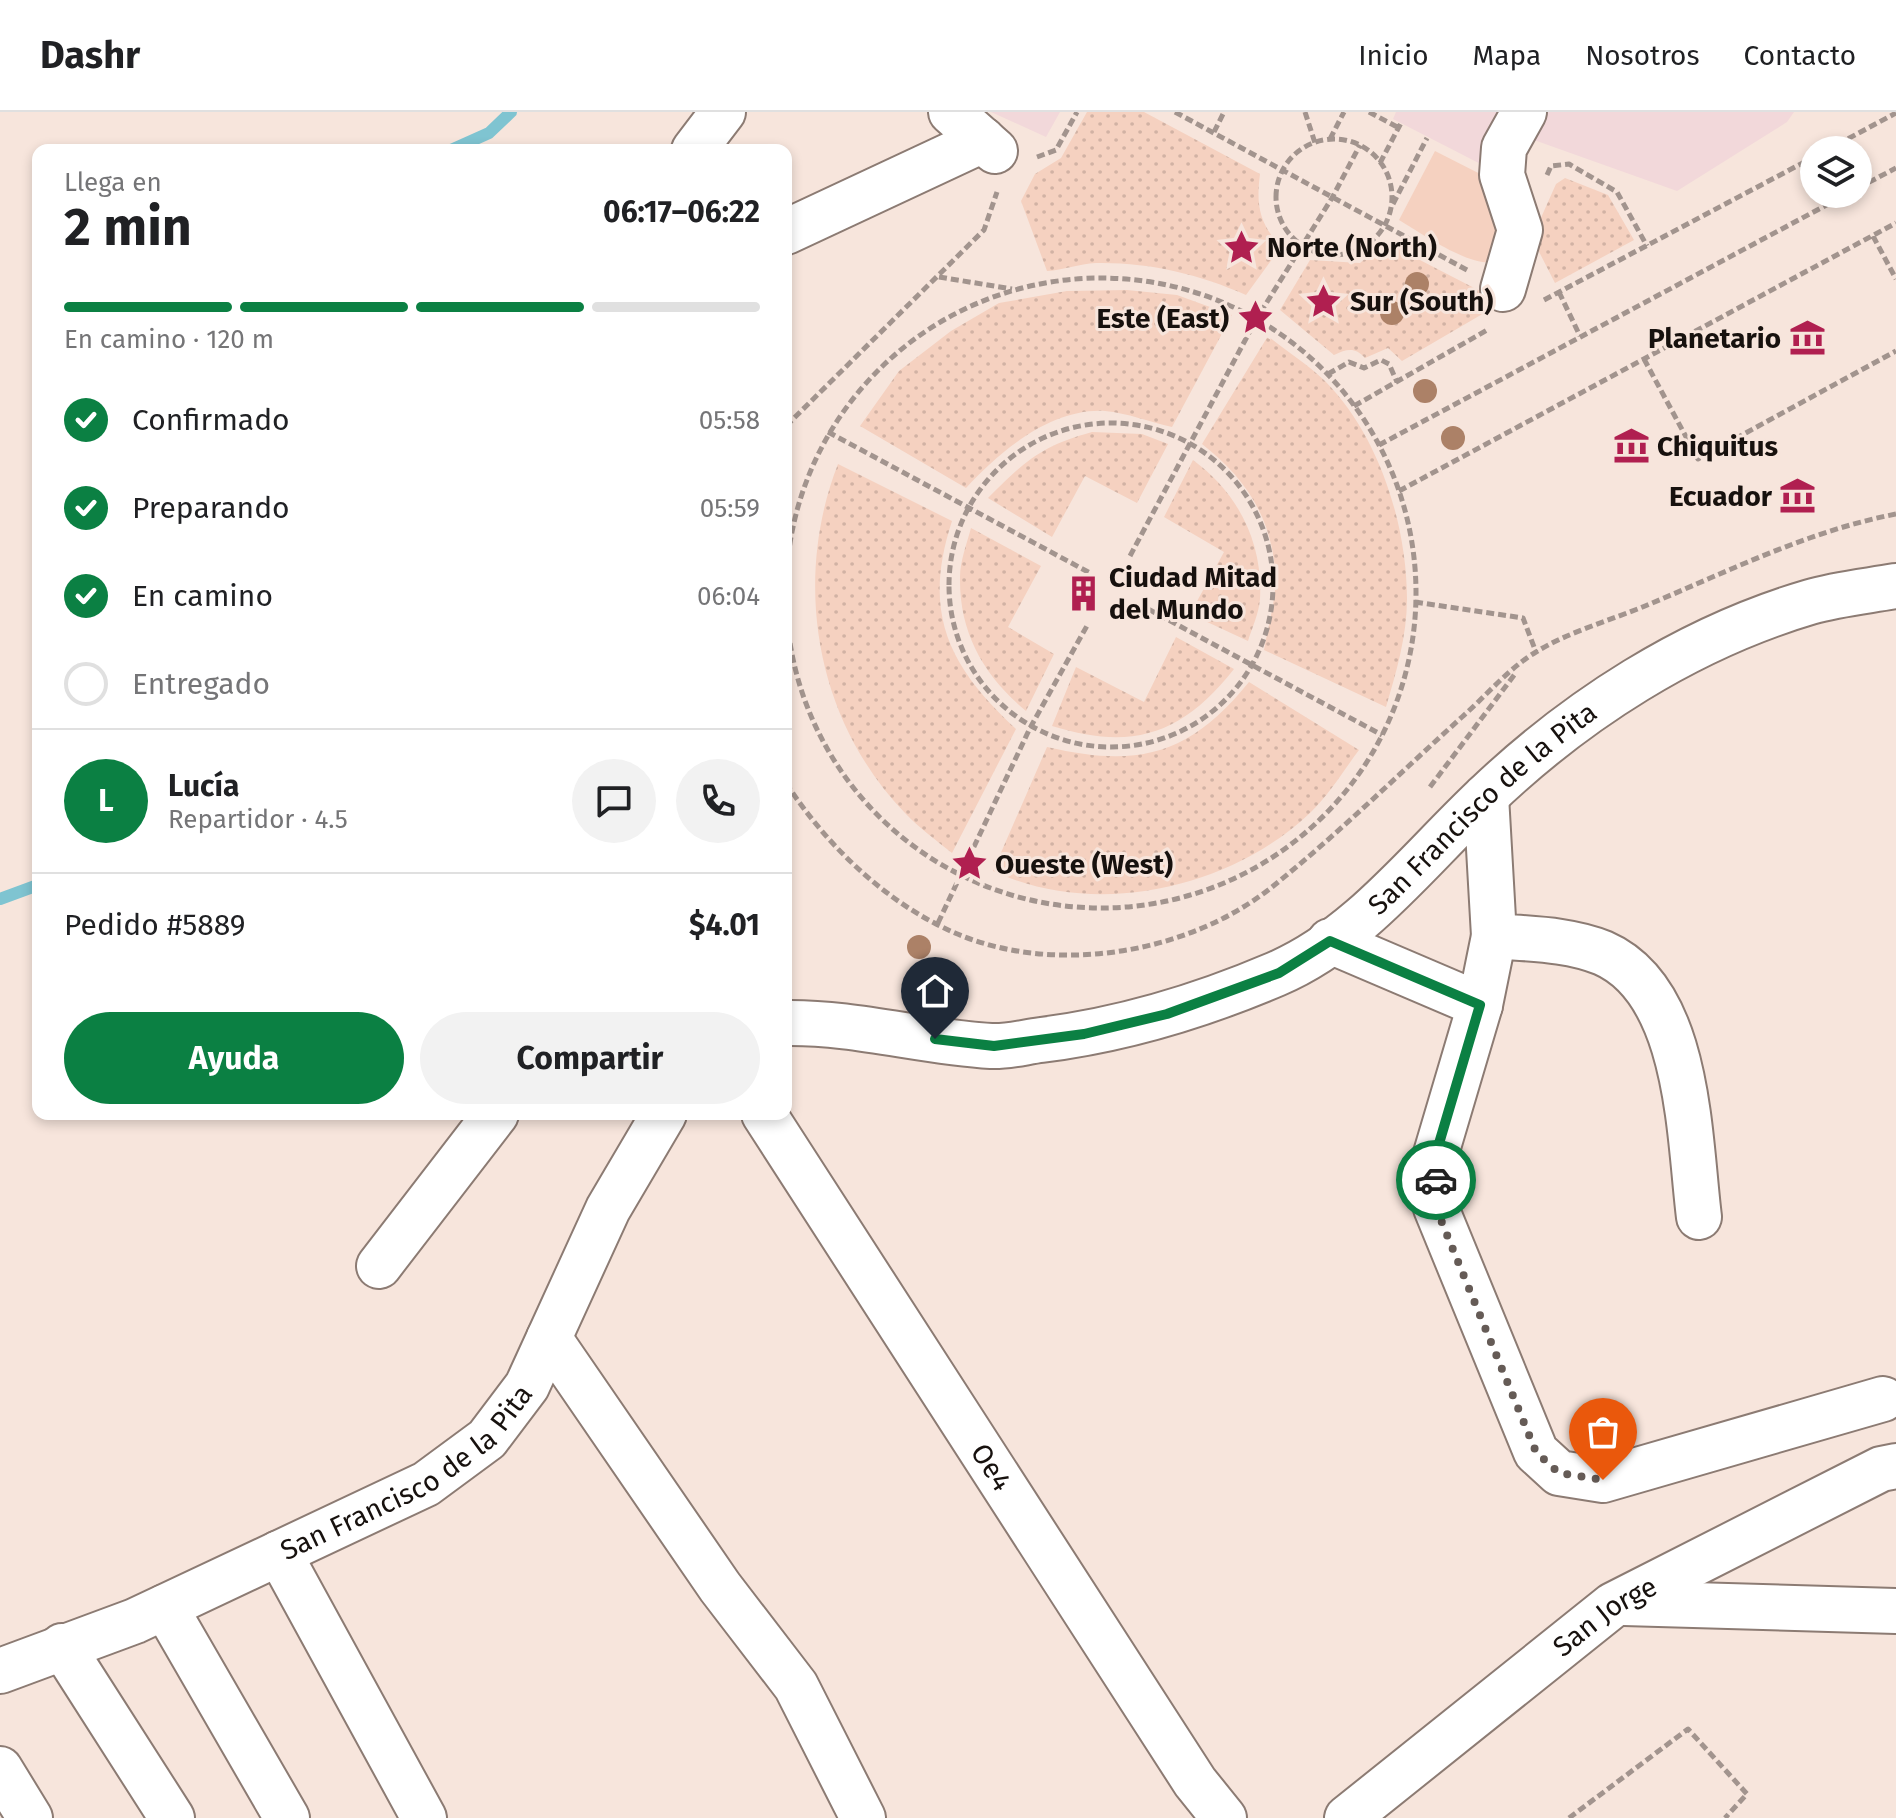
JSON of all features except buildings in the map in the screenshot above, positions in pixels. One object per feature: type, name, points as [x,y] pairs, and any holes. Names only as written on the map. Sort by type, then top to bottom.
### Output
[{"type":"street","points":[[699,144],[723,112]]},
{"type":"street","points":[[792,230],[992,154],[951,112]]},
{"type":"street","points":[[1512,300],[1520,230],[1502,175],[1504,148],[1524,112]]},
{"type":"street","name":"San Francisco de la Pita","points":[[792,1023],[826,1023],[994,1046],[1084,1034],[1167,1014],[1279,973],[1330,941],[1395,887],[1486,796],[1573,721],[1688,651],[1810,602],[1896,586]]},
{"type":"street","points":[[1486,796],[1494,936],[1480,1005],[1435,1157],[1436,1208],[1536,1452],[1559,1473],[1603,1480],[1883,1399]]},
{"type":"street","points":[[1494,936],[1563,942],[1604,954],[1637,977],[1669,1027],[1682,1087],[1699,1217]]},
{"type":"street","points":[[1330,941],[1480,1005]]},
{"type":"street","points":[[379,1266],[491,1120]]},
{"type":"street","name":"San Francisco de la Pita","points":[[0,1671],[165,1607],[426,1484],[487,1439],[527,1386],[608,1209],[660,1120]]},
{"type":"street","name":"Oe4","points":[[768,1120],[1178,1755],[1223,1817]]},
{"type":"street","points":[[549,1338],[720,1587],[796,1686],[863,1818]]},
{"type":"street","name":"San Jorge","points":[[1347,1818],[1617,1603],[1881,1469],[1896,1466]]},
{"type":"street","points":[[279,1553],[424,1818]]},
{"type":"street","points":[[1617,1603],[1896,1611]]},
{"type":"street","points":[[165,1607],[287,1818]]},
{"type":"street","points":[[62,1646],[172,1818]]},
{"type":"street","points":[[0,1769],[30,1818]]},
{"type":"path","points":[[792,419],[984,230],[1000,183],[992,154],[1056,150],[1077,112]]},
{"type":"path","points":[[1175,112],[1512,300]]},
{"type":"path","points":[[1214,132],[1224,112]]},
{"type":"path","points":[[1305,112],[1315,143]]},
{"type":"path","points":[[1330,139],[1344,112]]},
{"type":"path","points":[[1369,112],[1400,126],[1380,163]]},
{"type":"path","points":[[1853,136],[1896,113]]},
{"type":"path","points":[[1390,208],[1391,189],[1380,163],[1360,145],[1330,139],[1315,143],[1301,150],[1282,170],[1276,206],[1291,236],[1303,247],[1320,254],[1339,255],[1356,251],[1372,241],[1384,226],[1390,208],[1427,138]]},
{"type":"path","points":[[1130,556],[1257,318],[1303,247],[1360,145]]},
{"type":"path","points":[[1520,230],[1551,166],[1569,164],[1617,192],[1647,246]]},
{"type":"path","points":[[1354,406],[1397,382],[1512,300],[1559,292],[1800,164]]},
{"type":"path","points":[[1872,181],[1896,168]]},
{"type":"path","points":[[1379,445],[1821,208]]},
{"type":"path","points":[[1399,491],[1896,223]]},
{"type":"path","points":[[1873,236],[1896,279]]},
{"type":"path","points":[[938,277],[1016,290]]},
{"type":"path","points":[[792,533],[797,509],[828,432],[875,374],[907,345],[943,320],[1016,290],[1064,279],[1150,280],[1191,290],[1257,318],[1304,350],[1328,374],[1354,406],[1379,445],[1399,491],[1410,532],[1415,602],[1408,661],[1382,735],[1356,777],[1298,837],[1265,862],[1189,896],[1149,905],[1067,907],[1026,900],[961,877],[919,852],[867,805],[826,748],[798,683],[792,645]]},
{"type":"path","points":[[1559,292],[1580,336]]},
{"type":"path","points":[[1644,359],[1698,459],[1896,351]]},
{"type":"path","points":[[1328,374],[1349,362],[1364,368],[1381,360],[1389,364],[1397,382]]},
{"type":"path","points":[[1091,424],[1134,424],[1155,428],[1190,443],[1231,475],[1251,504],[1265,536],[1272,571],[1271,607],[1266,630],[1251,664],[1229,697],[1209,715],[1162,740],[1137,746],[1084,746],[1030,728],[984,689],[962,652],[955,631],[949,599],[950,566],[968,509],[982,486],[1013,456],[1070,428],[1091,424]]},
{"type":"path","points":[[828,432],[1090,573]]},
{"type":"path","points":[[792,791],[823,835],[870,879],[955,933],[1007,950],[1113,953],[1214,925],[1270,889],[1536,652],[1841,525],[1896,514]]},
{"type":"path","points":[[1415,602],[1523,618],[1536,652]]},
{"type":"path","points":[[1148,609],[1382,735]]},
{"type":"path","points":[[938,923],[1030,728],[1088,624]]},
{"type":"path","points":[[1569,1818],[1688,1729],[1747,1794],[1725,1818]]},
{"type":"shaded area","points":[[991,112],[1060,112],[1046,137]]},
{"type":"shaded area","points":[[1087,112],[1144,112],[1260,174],[1258,195],[1261,213],[1268,230],[1281,247],[1246,295],[1192,275],[1154,267],[1096,263],[1047,271],[1021,201],[1035,174],[1061,158]]},
{"type":"shaded area","points":[[1396,112],[1794,112],[1787,122],[1677,191],[1534,140],[1502,175],[1393,119]]},
{"type":"shaded area","points":[[1435,151],[1494,181],[1508,221],[1492,262],[1458,254],[1399,220]]},
{"type":"shaded area","points":[[1565,178],[1608,195],[1634,240],[1555,283],[1532,238],[1556,184]]},
{"type":"shaded area","points":[[1385,242],[1482,292],[1491,309],[1402,361],[1388,348],[1365,358],[1351,350],[1334,355],[1280,310],[1310,260],[1360,263]]},
{"type":"shaded area","points":[[1127,290],[1177,295],[1232,315],[1172,427],[1105,411],[1065,417],[1028,434],[994,460],[966,488],[860,426],[899,371],[951,331],[999,303],[1067,291]]},
{"type":"shaded area","points":[[1268,336],[1325,381],[1344,403],[1361,427],[1386,482],[1402,541],[1407,613],[1386,707],[1264,650],[1276,579],[1267,531],[1261,514],[1242,484],[1202,444]]},
{"type":"shaded area","points":[[1092,432],[1142,434],[1168,444],[1137,503],[1085,476],[1052,537],[988,498],[1046,449]]},
{"type":"shaded area","points":[[1193,460],[1235,503],[1252,539],[1260,578],[1260,599],[1248,641],[1190,614],[1224,552],[1164,517]]},
{"type":"shaded area","points":[[838,464],[952,521],[943,554],[940,583],[941,611],[947,636],[973,683],[1016,729],[952,853],[910,818],[875,776],[851,736],[833,693],[821,648],[816,602],[817,555],[824,509]]},
{"type":"shaded area","points":[[971,528],[1041,566],[1008,627],[1054,654],[1026,711],[986,668],[969,635],[960,577]]},
{"type":"shaded area","points":[[1176,637],[1234,669],[1195,709],[1175,723],[1154,732],[1131,736],[1107,737],[1052,726],[1076,667],[1144,702]]},
{"type":"shaded area","points":[[1249,682],[1359,750],[1317,806],[1278,839],[1241,861],[1201,877],[1160,888],[1117,894],[1074,893],[1033,885],[993,871],[1047,747],[1109,756],[1160,750],[1183,741],[1205,726]]},
{"type":"waterway","points":[[464,144],[489,133],[511,112]]},
{"type":"waterway","points":[[0,899],[32,887]]},
{"type":"way so far","points":[[1436,1180],[1436,1208],[1536,1452],[1559,1473],[1603,1480]]},
{"type":"place","name":"Norte (North)","points":[[1241,247]]},
{"type":"place","name":"Sur (South)","points":[[1324,301]]},
{"type":"place","name":"Este (East)","points":[[1255,318]]},
{"type":"place","name":"Planetario","points":[[1807,338]]},
{"type":"place","name":"Chiquitus","points":[[1631,446]]},
{"type":"place","name":"Ecuador","points":[[1798,496]]},
{"type":"place","name":"Ciudad Mitad del Mundo","points":[[1083,593]]},
{"type":"place","name":"Oueste (West)","points":[[969,864]]},
{"type":"route","points":[[935,1039],[994,1046],[1084,1034],[1167,1014],[1279,973],[1330,941],[1480,1005],[1435,1157],[1436,1180]]}]
